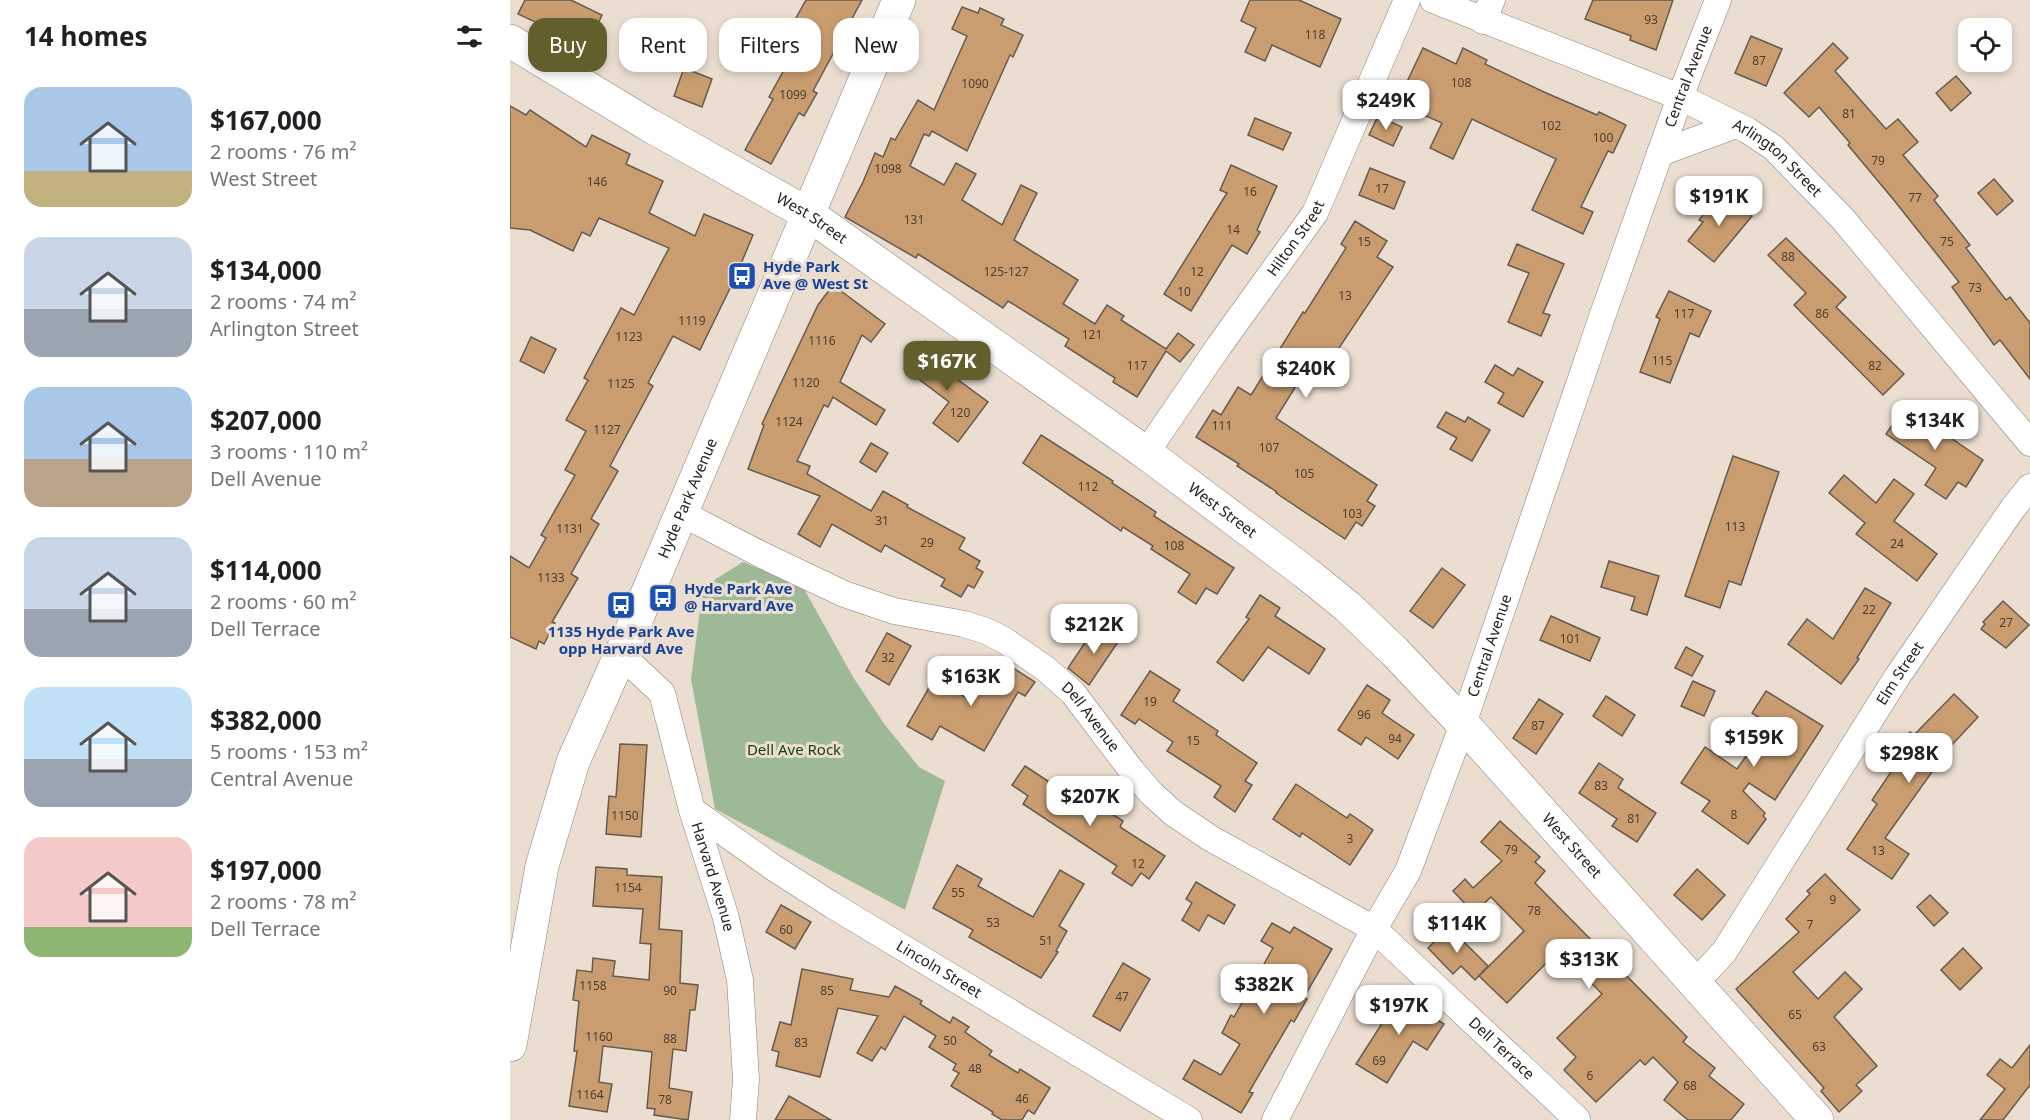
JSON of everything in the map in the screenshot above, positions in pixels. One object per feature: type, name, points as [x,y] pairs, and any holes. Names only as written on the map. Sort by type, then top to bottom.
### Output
[{"type":"main road","name":"Hyde Park Avenue","points":[[510,1045],[542,867],[573,762],[899,0]]},
{"type":"main road","name":"West Street","points":[[510,41],[649,125],[808,214],[1146,453],[1263,539],[1348,607],[1395,652],[1462,724],[1817,1120]]},
{"type":"street","name":"Hilton Street","points":[[1146,453],[1219,346],[1315,213],[1407,0]]},
{"type":"street","name":"Arlington Street","points":[[1433,0],[1488,10],[1680,97],[1736,125],[1774,148],[1842,218],[2030,443]]},
{"type":"street","name":"Central Avenue","points":[[1275,1120],[1374,929],[1408,871],[1462,724],[1660,153],[1718,0]]},
{"type":"street","name":"Central Avenue","points":[[1660,153],[1736,125]]},
{"type":"street","name":"Elm Street","points":[[1695,984],[1728,947],[1897,677],[2013,508],[2030,487]]},
{"type":"street","name":"Dell Avenue","points":[[681,513],[844,594],[894,611],[964,624],[1004,640],[1046,669],[1073,693],[1132,771],[1173,813],[1210,838],[1374,929]]},
{"type":"street","name":"Harvard Avenue","points":[[620,654],[662,693],[692,810],[726,918],[740,980],[746,1079],[744,1120]]},
{"type":"street","name":"Lincoln Street","points":[[692,810],[774,868],[1189,1120]]},
{"type":"street","name":"Dell Terrace","points":[[1374,929],[1577,1119]]},
{"type":"green space","name":"Dell Ave Rock","points":[[743,562],[803,587],[853,677],[885,725],[919,767],[945,781],[905,910],[715,809],[691,679],[703,587]]},
{"type":"building","points":[[525,0],[571,0],[602,15],[601,18],[528,19],[518,14]]},
{"type":"building","points":[[806,0],[862,0],[852,18],[833,18],[833,54],[813,91],[817,93],[804,116],[799,113],[771,164],[745,150],[773,99],[769,97],[783,72],[821,72],[821,18],[796,18]]},
{"type":"building","points":[[1250,0],[1299,0],[1341,19],[1320,67],[1272,45],[1265,61],[1245,52],[1256,28],[1241,21]]},
{"type":"building","points":[[1593,0],[1673,0],[1656,50],[1630,40],[1631,36],[1585,19]]},
{"type":"building","points":[[962,7],[978,13],[980,8],[1004,19],[1001,25],[1023,35],[1013,57],[1010,55],[967,151],[932,131],[929,136],[924,134],[910,166],[944,185],[956,163],[976,174],[962,200],[1002,225],[1021,185],[1037,193],[1014,240],[1078,280],[1063,304],[1095,324],[1107,305],[1124,316],[1121,320],[1166,349],[1178,333],[1194,345],[1180,362],[1166,351],[1137,397],[1113,382],[1115,378],[1065,346],[1069,339],[1008,301],[1003,308],[918,254],[916,258],[845,217],[875,153],[883,157],[891,138],[895,140],[918,100],[934,110],[967,36],[952,29]]},
{"type":"building","points":[[1751,36],[1782,49],[1766,86],[1735,73]]},
{"type":"building","points":[[1833,43],[1848,58],[1835,71],[1886,129],[1898,119],[1918,142],[1903,155],[1938,196],[1934,200],[1970,245],[1966,248],[2006,300],[2010,297],[2030,323],[2030,379],[2000,340],[1994,345],[1952,287],[1959,282],[1848,145],[1850,143],[1819,107],[1809,117],[1784,93]]},
{"type":"building","points":[[1423,48],[1456,64],[1463,48],[1487,60],[1485,64],[1544,92],[1597,115],[1599,112],[1626,125],[1613,153],[1608,151],[1581,207],[1593,212],[1583,234],[1532,210],[1556,159],[1472,119],[1453,159],[1430,148],[1442,123],[1397,103]]},
{"type":"building","points":[[683,72],[694,72],[712,79],[702,107],[674,96]]},
{"type":"building","points":[[1956,76],[1971,93],[1951,111],[1936,93]]},
{"type":"building","points":[[510,106],[526,115],[530,110],[586,147],[592,135],[630,154],[626,164],[663,181],[649,213],[695,236],[704,214],[753,235],[700,350],[673,336],[648,383],[653,386],[610,466],[618,471],[591,519],[599,524],[571,574],[578,578],[552,622],[555,623],[544,644],[539,641],[536,649],[510,637],[510,556],[529,568],[546,538],[541,535],[575,475],[565,470],[586,431],[566,420],[588,380],[584,378],[621,308],[634,315],[669,248],[599,218],[590,236],[582,232],[573,251],[530,230],[510,228]]},
{"type":"building","points":[[1378,116],[1402,127],[1393,146],[1369,135]]},
{"type":"building","points":[[1255,118],[1291,133],[1283,150],[1248,135]]},
{"type":"building","points":[[1231,165],[1277,186],[1257,230],[1260,232],[1247,254],[1232,245],[1191,311],[1164,294],[1227,193],[1220,190]]},
{"type":"building","points":[[1370,168],[1405,182],[1394,209],[1359,195]]},
{"type":"building","points":[[1994,179],[2013,201],[1997,215],[1978,193]]},
{"type":"building","points":[[1722,192],[1752,216],[1714,262],[1688,241],[1703,222],[1699,220]]},
{"type":"building","points":[[1355,221],[1387,241],[1377,257],[1393,267],[1331,360],[1317,352],[1276,418],[1377,485],[1367,501],[1375,506],[1362,526],[1356,522],[1345,539],[1237,466],[1239,464],[1196,437],[1213,410],[1221,415],[1238,387],[1251,395],[1346,248],[1341,244]]},
{"type":"building","points":[[1786,238],[1846,297],[1836,307],[1904,374],[1883,395],[1794,305],[1806,293],[1768,255]]},
{"type":"building","points":[[1517,244],[1564,264],[1543,313],[1550,315],[1541,336],[1508,322],[1529,273],[1508,265]]},
{"type":"building","points":[[833,285],[885,324],[871,342],[862,335],[840,382],[885,410],[876,425],[833,397],[828,407],[824,405],[797,461],[810,466],[807,474],[871,511],[883,491],[908,505],[907,507],[965,538],[959,549],[980,561],[976,568],[983,572],[974,588],[968,585],[961,597],[941,586],[945,579],[885,545],[881,552],[832,524],[820,547],[798,534],[820,496],[748,469],[764,425],[762,424],[773,400],[818,305]]},
{"type":"building","points":[[1669,291],[1711,311],[1699,337],[1690,333],[1670,383],[1640,372],[1660,319],[1656,317]]},
{"type":"building","points":[[531,337],[556,349],[544,373],[520,361]]},
{"type":"building","points":[[925,341],[944,356],[938,365],[988,402],[958,442],[933,423],[949,402],[904,368]]},
{"type":"building","points":[[1495,365],[1513,376],[1518,368],[1543,382],[1523,417],[1498,403],[1504,393],[1485,382]]},
{"type":"building","points":[[1906,405],[1983,460],[1966,487],[1958,482],[1946,499],[1925,485],[1936,468],[1886,434]]},
{"type":"building","points":[[1446,412],[1465,422],[1468,417],[1490,430],[1472,461],[1450,449],[1457,438],[1437,427]]},
{"type":"building","points":[[1041,435],[1113,481],[1112,483],[1156,512],[1154,516],[1234,568],[1217,594],[1206,588],[1196,604],[1178,592],[1190,574],[1151,549],[1153,546],[1123,527],[1121,531],[1023,463]]},
{"type":"building","points":[[871,443],[888,453],[876,472],[860,462]]},
{"type":"building","points":[[1733,456],[1779,472],[1741,585],[1729,581],[1720,608],[1685,596]]},
{"type":"building","points":[[1844,475],[1876,503],[1894,479],[1914,494],[1894,521],[1937,554],[1917,581],[1856,534],[1865,523],[1829,493]]},
{"type":"building","points":[[1609,561],[1659,576],[1647,615],[1631,610],[1635,597],[1601,587]]},
{"type":"building","points":[[1442,568],[1465,585],[1433,628],[1410,611]]},
{"type":"building","points":[[1865,588],[1891,603],[1857,658],[1859,659],[1841,684],[1788,644],[1807,619],[1833,639]]},
{"type":"building","points":[[1260,595],[1280,608],[1275,616],[1325,649],[1309,674],[1268,647],[1243,681],[1217,662],[1249,619],[1246,617]]},
{"type":"building","points":[[2003,601],[2029,625],[2006,648],[1981,629],[1985,624],[1983,622]]},
{"type":"building","points":[[1551,616],[1600,638],[1590,661],[1540,640]]},
{"type":"building","points":[[1106,625],[1122,636],[1089,685],[1068,668],[1090,635],[1096,640]]},
{"type":"building","points":[[887,633],[911,646],[889,685],[866,671]]},
{"type":"building","points":[[1686,647],[1703,656],[1692,676],[1675,668]]},
{"type":"building","points":[[999,659],[1035,682],[1025,696],[1018,692],[984,751],[940,726],[932,740],[907,726],[934,679],[972,701]]},
{"type":"building","points":[[1150,671],[1180,690],[1173,701],[1218,731],[1216,735],[1257,763],[1245,781],[1252,785],[1235,812],[1214,797],[1221,786],[1167,751],[1173,742],[1139,719],[1135,724],[1121,715]]},
{"type":"building","points":[[1693,681],[1715,691],[1704,716],[1681,706]]},
{"type":"building","points":[[1367,685],[1390,700],[1382,713],[1414,735],[1398,759],[1366,737],[1361,745],[1338,730]]},
{"type":"building","points":[[1766,691],[1823,726],[1775,800],[1749,783],[1743,791],[1765,813],[1763,816],[1766,819],[1748,844],[1702,811],[1710,801],[1681,783],[1705,747],[1737,769],[1769,724],[1752,713]]},
{"type":"building","points":[[1954,694],[1978,717],[1949,748],[1885,838],[1909,854],[1892,879],[1847,849],[1877,804],[1872,800],[1899,760],[1894,757],[1910,732],[1914,735]]},
{"type":"building","points":[[1606,696],[1635,715],[1622,736],[1593,716]]},
{"type":"building","points":[[1539,699],[1563,714],[1536,754],[1513,738]]},
{"type":"building","points":[[620,744],[647,745],[641,837],[606,834],[609,796],[616,797]]},
{"type":"building","points":[[1599,763],[1623,779],[1618,788],[1656,813],[1637,842],[1612,826],[1617,819],[1579,793]]},
{"type":"building","points":[[1025,766],[1084,805],[1089,799],[1123,821],[1120,827],[1165,856],[1149,879],[1141,873],[1132,886],[1112,873],[1117,866],[1023,804],[1028,796],[1012,785]]},
{"type":"building","points":[[1296,784],[1347,818],[1350,814],[1373,830],[1350,865],[1302,833],[1300,837],[1273,819]]},
{"type":"building","points":[[1500,821],[1540,857],[1535,862],[1545,871],[1535,883],[1687,1037],[1683,1042],[1715,1068],[1709,1076],[1744,1104],[1731,1120],[1688,1120],[1664,1100],[1678,1082],[1653,1057],[1645,1065],[1640,1060],[1596,1102],[1564,1070],[1576,1057],[1557,1038],[1602,994],[1559,950],[1507,1003],[1479,976],[1524,931],[1491,897],[1474,913],[1453,891],[1465,879],[1473,888],[1502,861],[1481,842]]},
{"type":"building","points":[[957,865],[982,879],[978,886],[1033,917],[1060,870],[1084,884],[1059,926],[1067,931],[1056,951],[1058,952],[1041,978],[969,937],[973,930],[933,908]]},
{"type":"building","points":[[596,867],[627,869],[627,875],[662,877],[659,929],[682,931],[680,983],[698,985],[695,1010],[690,1010],[686,1051],[673,1049],[669,1088],[692,1092],[688,1120],[654,1115],[655,1109],[647,1108],[652,1052],[603,1046],[599,1082],[612,1084],[607,1112],[569,1106],[577,1051],[574,1051],[579,1001],[573,1000],[577,970],[592,972],[593,958],[615,961],[613,976],[649,980],[651,944],[640,943],[643,909],[593,906]]},
{"type":"building","points":[[1697,869],[1725,895],[1702,920],[1674,895]]},
{"type":"building","points":[[1825,874],[1860,910],[1793,972],[1818,999],[1845,972],[1862,989],[1834,1017],[1877,1066],[1856,1085],[1862,1091],[1839,1112],[1821,1091],[1824,1088],[1736,989],[1799,932],[1786,919],[1810,894],[1807,891]]},
{"type":"building","points":[[1196,882],[1235,905],[1224,924],[1208,915],[1199,931],[1182,920],[1192,903],[1186,899]]},
{"type":"building","points":[[1930,895],[1948,913],[1934,926],[1917,907]]},
{"type":"building","points":[[781,905],[811,922],[795,949],[766,932]]},
{"type":"building","points":[[1272,923],[1290,933],[1294,927],[1332,949],[1304,997],[1307,999],[1294,1022],[1291,1020],[1249,1092],[1253,1093],[1241,1113],[1183,1079],[1194,1060],[1221,1075],[1240,1044],[1222,1033],[1231,1015],[1234,1017],[1273,948],[1261,941]]},
{"type":"building","points":[[1449,927],[1488,966],[1475,980],[1461,966],[1453,974],[1428,948]]},
{"type":"building","points":[[1963,948],[1982,968],[1960,990],[1941,970]]},
{"type":"building","points":[[1123,963],[1150,979],[1120,1031],[1093,1016]]},
{"type":"building","points":[[802,969],[853,979],[850,990],[889,997],[895,986],[922,1001],[920,1004],[950,1023],[953,1017],[969,1027],[965,1032],[992,1051],[989,1055],[1018,1073],[1020,1069],[1050,1088],[1034,1114],[1028,1110],[1022,1120],[1002,1120],[951,1086],[959,1073],[953,1070],[956,1064],[929,1047],[936,1036],[904,1016],[885,1050],[881,1047],[872,1061],[857,1053],[878,1016],[838,1008],[820,1077],[776,1066],[779,1052],[772,1050],[780,1022],[791,1025]]},
{"type":"building","points":[[1403,996],[1416,1004],[1419,1000],[1437,1012],[1433,1017],[1444,1024],[1427,1050],[1413,1041],[1387,1083],[1356,1064],[1383,1022],[1378,1019],[1389,1002],[1395,1007]]},
{"type":"building","points":[[2030,1045],[2030,1085],[2003,1120],[1980,1120],[2005,1089],[1987,1075],[2000,1059],[2012,1068]]},
{"type":"building","points":[[789,1096],[831,1120],[775,1120]]},
{"type":"place","name":"Hyde Park Ave @ West St","points":[[742,276]]},
{"type":"place","name":"Hyde Park Ave @ Harvard Ave","points":[[663,598]]},
{"type":"place","name":"1135 Hyde Park Ave opp Harvard Ave","points":[[621,605]]}]
